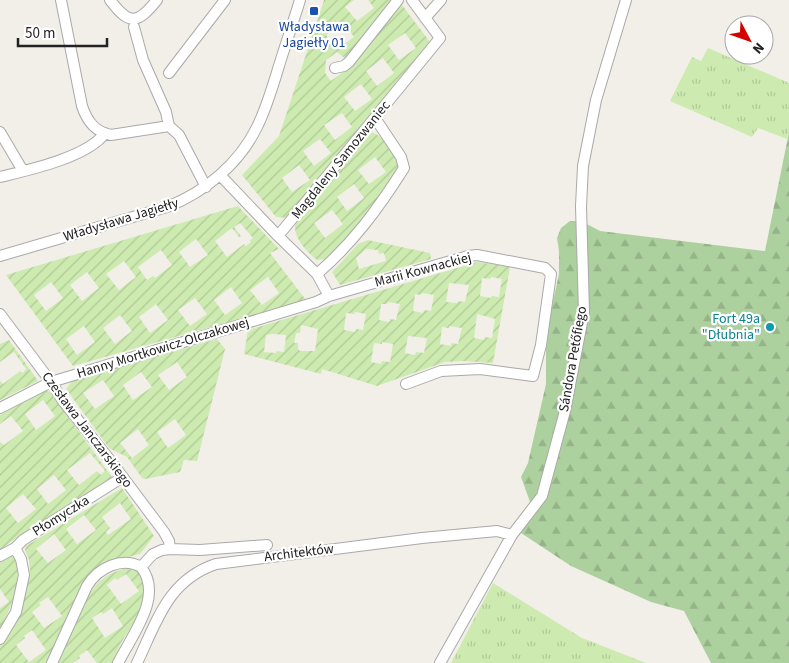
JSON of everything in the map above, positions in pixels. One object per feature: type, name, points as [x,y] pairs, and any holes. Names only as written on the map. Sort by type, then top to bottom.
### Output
[{"type":"street","points":[[60,0],[82,106],[88,121],[105,134],[118,134],[169,126]]},
{"type":"street","points":[[110,0],[124,16],[134,19],[143,16],[157,0]]},
{"type":"street","points":[[169,73],[225,0]]},
{"type":"street","name":"Władysława Jagiełły","points":[[0,256],[167,207],[183,201],[220,176],[239,155],[256,129],[268,99],[300,0]]},
{"type":"street","points":[[335,68],[344,66],[349,62],[398,0]]},
{"type":"street","name":"Magdaleny Samozwaniec","points":[[278,236],[440,38],[412,0]]},
{"type":"street","points":[[425,18],[441,0]]},
{"type":"street","name":"Sándora Petőfiego","points":[[440,663],[512,535],[542,496],[565,411],[584,312],[581,206],[583,166],[596,100],[626,0]]},
{"type":"street","points":[[134,27],[143,60],[166,112],[169,126],[180,135],[206,187]]},
{"type":"street","points":[[317,274],[350,244],[379,207],[404,168],[401,157],[375,118]]},
{"type":"street","points":[[0,132],[23,171]]},
{"type":"street","points":[[0,177],[90,148],[105,134]]},
{"type":"street","points":[[220,176],[317,274],[329,296]]},
{"type":"street","name":"Marii Kownackiej","points":[[329,296],[477,255],[545,268],[550,274],[541,345],[533,376],[480,369],[441,371],[406,384]]},
{"type":"street","name":"Hanny Mortkowicz-Olczakowej","points":[[0,408],[51,382],[316,302],[329,296]]},
{"type":"street","name":"Czesława Janczarskiego","points":[[0,314],[63,401],[164,532],[169,541],[170,549]]},
{"type":"street","name":"Płomyczka","points":[[0,556],[123,477]]},
{"type":"street","name":"Architektów","points":[[137,663],[167,600],[187,578],[216,564],[422,538],[497,531],[512,535]]},
{"type":"street","points":[[141,567],[154,554],[162,550],[200,550],[267,545]]},
{"type":"street","points":[[0,639],[16,612],[24,575],[21,560],[15,548]]},
{"type":"street","points":[[52,663],[92,578],[104,569],[125,562],[134,563],[141,567],[149,580],[150,596],[144,613],[118,663]]},
{"type":"green space","points":[[324,0],[354,0],[345,7],[357,21],[374,8],[368,0],[391,0],[346,59],[337,52],[326,60],[325,73],[331,81],[351,66],[397,7],[402,5],[430,42],[426,50],[287,218],[276,217],[242,175],[279,136]],"holes":[[[343,22],[354,37],[336,50],[326,35]],[[405,33],[416,48],[399,60],[388,45]],[[383,58],[394,73],[377,86],[366,71]],[[361,84],[372,99],[355,111],[344,97]],[[342,113],[352,127],[335,140],[324,125]],[[320,139],[331,153],[314,166],[303,151]],[[299,165],[310,180],[292,192],[282,178]]]},
{"type":"green space","points":[[708,48],[724,55],[724,65],[747,65],[789,83],[789,132],[787,139],[758,128],[752,137],[670,101],[692,57],[701,61]]},
{"type":"green space","points":[[370,132],[375,133],[390,147],[397,160],[398,171],[360,225],[326,259],[317,260],[305,249],[299,240],[295,225],[365,135]],"holes":[[[375,157],[386,172],[369,184],[358,170]],[[354,184],[364,198],[347,211],[337,197]],[[332,210],[343,224],[325,238],[314,223]]]},
{"type":"green space","points":[[789,132],[789,663],[711,663],[684,611],[651,602],[571,566],[521,533],[533,510],[521,477],[528,463],[546,384],[546,349],[559,274],[557,238],[561,228],[570,221],[581,221],[600,231],[765,251]]},
{"type":"green space","points":[[238,206],[279,249],[270,253],[306,300],[73,366],[6,275]],"holes":[[[240,223],[253,238],[246,246],[244,244],[227,257],[215,241],[232,228],[239,237],[241,236],[234,227]],[[196,239],[208,255],[190,267],[179,252]],[[161,250],[172,265],[155,278],[153,276],[147,280],[138,267]],[[124,261],[136,277],[119,290],[106,274]],[[87,272],[99,288],[82,301],[70,285]],[[268,277],[279,293],[262,305],[250,290]],[[51,282],[63,298],[46,311],[34,295]],[[231,287],[242,303],[225,315],[214,300]],[[195,298],[207,314],[190,326],[178,310]],[[156,304],[168,320],[150,333],[139,317]],[[120,315],[132,331],[115,344],[103,328]],[[84,326],[95,342],[77,355],[66,339]]]},
{"type":"green space","points":[[368,240],[430,253],[431,259],[340,285],[332,272],[358,244]],"holes":[[[366,249],[378,250],[379,254],[384,253],[386,261],[359,269],[356,258]]]},
{"type":"green space","points":[[477,262],[510,267],[493,363],[445,362],[377,386],[322,369],[321,374],[244,354],[248,330]],"holes":[[[482,278],[502,279],[499,297],[480,296]],[[449,283],[469,285],[465,302],[458,301],[457,303],[446,302]],[[415,294],[434,295],[431,311],[424,310],[423,313],[413,311]],[[388,302],[400,304],[396,320],[390,319],[389,322],[379,320],[381,304],[387,304]],[[346,313],[366,314],[363,330],[356,329],[355,332],[344,330]],[[477,314],[495,319],[492,338],[485,337],[484,340],[474,338]],[[301,325],[318,329],[315,351],[300,351],[298,343],[294,343],[296,333],[300,333]],[[442,327],[462,328],[458,344],[451,343],[451,346],[440,344]],[[266,335],[286,335],[284,352],[277,351],[276,353],[264,352]],[[408,336],[427,338],[424,353],[416,352],[415,355],[405,353]],[[374,343],[393,344],[390,362],[382,361],[381,364],[371,362]]]},
{"type":"green space","points":[[217,339],[225,349],[197,461],[184,460],[180,472],[142,478],[127,457],[109,448],[66,389],[72,381]],"holes":[[[177,362],[187,377],[169,390],[158,375]],[[141,372],[152,387],[133,400],[123,385]],[[103,380],[114,396],[95,409],[83,393]],[[175,419],[186,435],[168,448],[157,432]],[[138,429],[149,445],[132,458],[120,443]]]},
{"type":"green space","points":[[9,340],[38,381],[0,400],[0,381],[3,384],[20,371],[23,373],[26,369],[14,352],[0,362],[0,344]]},
{"type":"green space","points":[[45,391],[49,391],[112,477],[110,482],[19,536],[0,550],[0,442],[4,445],[23,431],[11,416],[0,424],[0,415]],"holes":[[[43,400],[55,416],[36,430],[25,414]],[[90,453],[105,471],[101,475],[97,471],[79,485],[67,470]],[[54,475],[66,490],[48,504],[37,489]],[[23,494],[36,509],[18,523],[6,508]]]},
{"type":"green space","points":[[122,488],[154,536],[140,554],[105,563],[96,568],[85,580],[48,663],[0,663],[0,646],[21,610],[30,572],[29,560],[25,550],[26,546]],"holes":[[[120,503],[131,519],[108,535],[106,532],[110,528],[102,517]],[[84,515],[96,530],[77,544],[66,529]],[[54,534],[66,550],[48,563],[36,549]],[[48,597],[62,616],[44,628],[32,612],[41,605],[39,603]],[[32,630],[46,650],[29,662],[16,645],[25,638],[24,636]]]},
{"type":"green space","points":[[12,556],[15,558],[17,567],[15,594],[0,628],[0,608],[9,602],[0,589],[0,563]]},
{"type":"green space","points":[[129,567],[139,573],[145,596],[137,618],[112,663],[97,663],[87,650],[73,663],[58,663],[94,587],[111,573]],"holes":[[[126,574],[139,591],[121,604],[107,585],[115,578],[117,580]],[[112,608],[123,626],[105,638],[92,618]]]},
{"type":"green space","points":[[493,583],[582,638],[646,663],[451,663]]},
{"type":"place","name":"Władysława Jagiełły 01","points":[[314,11]]},
{"type":"place","name":"Fort 49a \"Dłubnia\"","points":[[770,327]]}]
